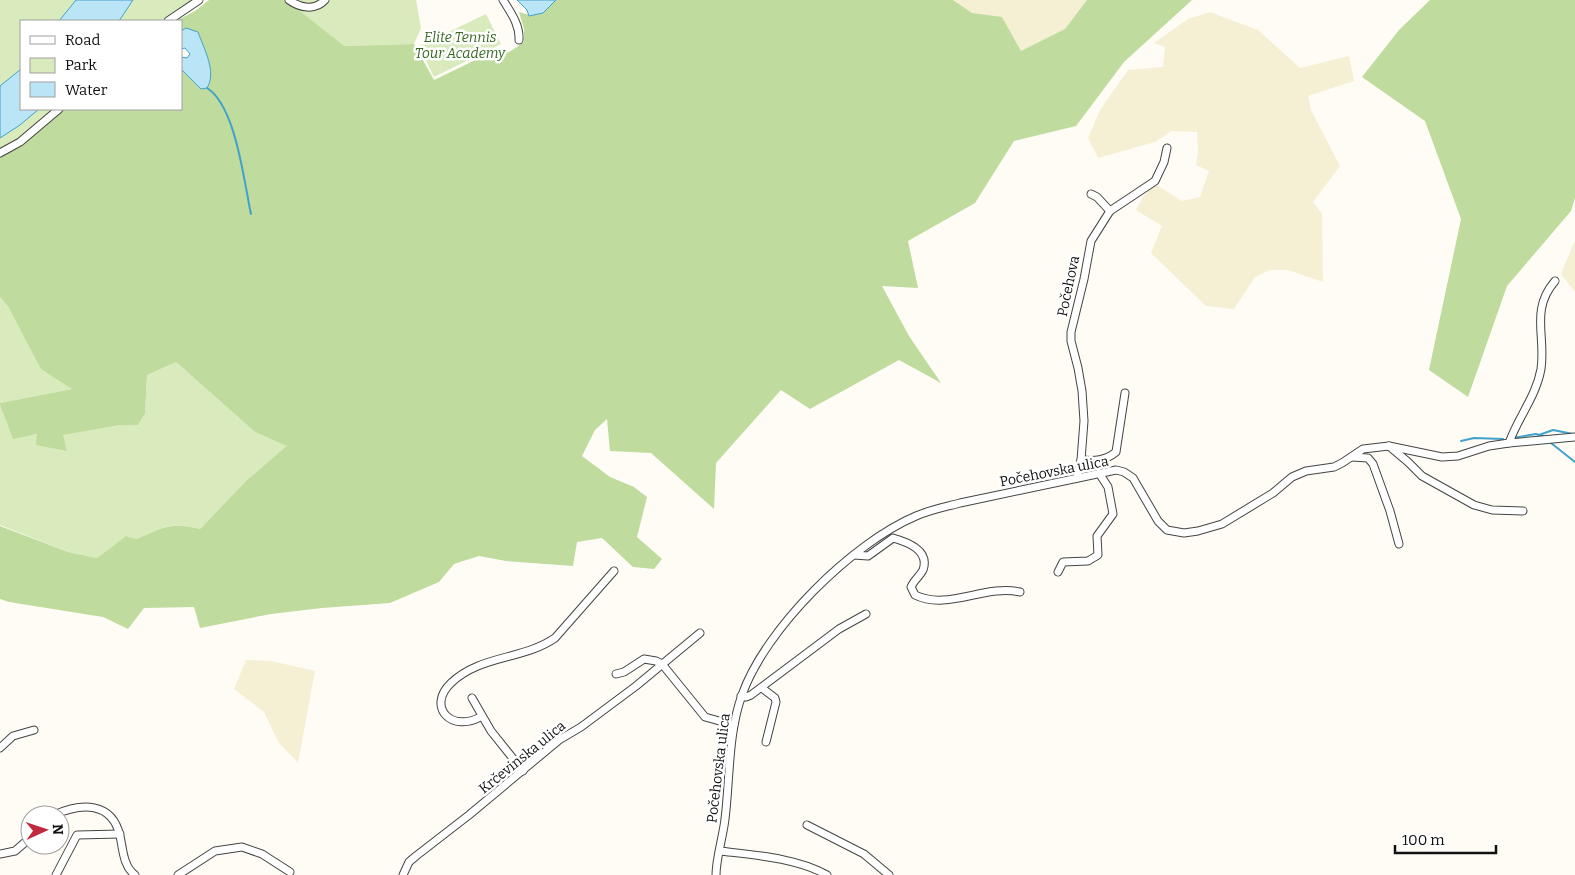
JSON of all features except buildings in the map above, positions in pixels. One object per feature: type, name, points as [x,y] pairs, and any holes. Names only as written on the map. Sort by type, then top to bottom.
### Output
[{"type":"street","points":[[169,20],[199,0]]},
{"type":"street","points":[[290,0],[300,7],[306,8],[315,7],[325,0]]},
{"type":"street","points":[[504,0],[517,24],[519,40]]},
{"type":"street","points":[[0,153],[20,142],[58,110]]},
{"type":"street","name":"Počehova","points":[[1079,468],[1084,422],[1082,391],[1071,342],[1071,332],[1091,241],[1110,211],[1155,181],[1164,162],[1167,148]]},
{"type":"street","points":[[1091,194],[1110,211]]},
{"type":"street","points":[[1509,443],[1532,398],[1538,378],[1542,347],[1540,310],[1546,293],[1555,282]]},
{"type":"street","points":[[1079,468],[1110,457],[1116,452],[1125,392]]},
{"type":"street","name":"Počehovska ulica","points":[[716,875],[725,819],[734,725],[741,696],[749,676],[773,637],[794,610],[854,555],[915,516],[1079,468],[1099,473],[1116,470],[1124,472],[1133,478],[1158,521],[1167,530],[1184,533],[1198,532],[1222,524],[1273,493],[1292,477],[1306,471],[1334,466],[1363,449],[1389,446],[1442,457],[1458,456],[1489,446],[1575,437]]},
{"type":"street","points":[[1389,446],[1422,476],[1474,505],[1492,510],[1523,511]]},
{"type":"street","points":[[1352,457],[1368,458],[1374,464],[1399,544]]},
{"type":"street","points":[[1058,572],[1063,562],[1088,561],[1098,555],[1098,536],[1113,514],[1108,487],[1099,473]]},
{"type":"street","name":"Počehovska ulica","points":[[854,555],[868,556],[893,538],[915,545],[922,554],[924,565],[911,586],[914,595],[921,598],[941,600],[995,590],[1020,592]]},
{"type":"street","points":[[482,716],[474,721],[455,722],[446,716],[442,706],[442,695],[451,683],[469,670],[485,662],[545,645],[555,638],[614,571]]},
{"type":"street","points":[[741,696],[746,697],[762,688],[839,629],[866,614]]},
{"type":"street","name":"Krčevinska ulica","points":[[403,875],[409,862],[416,856],[469,816],[559,740],[581,727],[636,686],[700,633]]},
{"type":"street","points":[[616,674],[624,672],[644,659],[656,661],[662,664],[705,717],[734,725]]},
{"type":"street","points":[[762,688],[775,698],[776,702],[766,742]]},
{"type":"street","points":[[472,698],[506,751],[523,771]]},
{"type":"street","points":[[0,748],[13,736],[34,730]]},
{"type":"street","points":[[70,809],[87,806],[96,807],[112,818],[120,834],[127,866],[135,875]]},
{"type":"street","points":[[807,825],[864,854],[889,875]]},
{"type":"street","points":[[56,875],[77,835],[120,834]]},
{"type":"street","points":[[0,854],[15,851],[20,847]]},
{"type":"street","points":[[178,875],[215,851],[242,847],[262,854],[290,872]]},
{"type":"street","points":[[720,851],[755,855],[812,867],[826,875]]},
{"type":"shaded area","points":[[953,0],[1087,0],[1065,29],[1021,51],[1002,18],[972,13]]},
{"type":"shaded area","points":[[1210,12],[1258,30],[1300,68],[1349,56],[1354,81],[1308,96],[1311,110],[1340,166],[1313,202],[1322,214],[1323,282],[1288,270],[1270,270],[1255,277],[1234,309],[1206,306],[1151,253],[1162,226],[1136,210],[1143,197],[1155,184],[1182,201],[1200,197],[1209,171],[1196,165],[1198,152],[1197,132],[1171,131],[1155,142],[1098,158],[1088,138],[1100,110],[1128,70],[1163,67],[1165,47],[1154,43],[1188,19]]},
{"type":"shaded area","points":[[1575,240],[1575,292],[1561,274]]},
{"type":"shaded area","points":[[246,660],[271,661],[315,671],[298,763],[279,743],[264,712],[234,689]]},
{"type":"green space","points":[[0,0],[192,0],[162,20],[20,20],[20,110],[53,110],[14,142],[0,149]]},
{"type":"green space","points":[[209,0],[286,0],[344,46],[414,44],[434,80],[490,53],[505,53],[516,48],[524,42],[524,29],[519,12],[525,14],[539,13],[556,0],[953,0],[972,13],[1002,17],[1021,51],[1065,29],[1087,0],[1192,0],[1124,62],[1076,126],[1014,141],[975,203],[908,241],[918,288],[882,286],[909,336],[941,383],[899,360],[810,409],[781,390],[716,463],[714,509],[651,453],[610,451],[607,419],[595,430],[582,456],[610,477],[634,487],[647,497],[637,537],[662,559],[654,569],[633,567],[602,538],[577,542],[573,566],[506,561],[479,556],[454,564],[439,582],[390,603],[271,614],[200,628],[194,607],[144,608],[128,629],[103,617],[0,599],[0,526],[68,552],[97,558],[126,536],[137,539],[174,526],[200,529],[248,479],[287,446],[255,432],[176,362],[147,375],[145,414],[138,425],[121,425],[63,435],[67,451],[36,445],[37,434],[13,439],[0,403],[72,389],[41,369],[9,308],[0,297],[0,157],[23,145],[63,110],[182,110],[182,70],[201,89],[207,88],[210,80],[209,65],[201,49],[186,28],[182,30],[182,20],[178,20],[195,11]]},
{"type":"green space","points":[[286,0],[416,0],[421,28],[414,44],[343,46]]},
{"type":"green space","points":[[1430,0],[1575,0],[1575,198],[1571,211],[1507,286],[1468,397],[1429,370],[1461,219],[1425,121],[1362,77],[1399,30]]},
{"type":"green space","name":"Elite Tennis Tour Academy","points":[[486,14],[501,44],[434,77],[419,46]]},
{"type":"green space","points":[[0,297],[9,308],[72,389],[0,403]]},
{"type":"green space","points":[[176,362],[255,432],[288,446],[248,479],[200,529],[174,526],[137,539],[126,536],[97,558],[68,552],[0,525],[0,405],[13,438],[38,434],[67,451],[62,435],[121,425],[138,425],[145,414],[147,375]]},
{"type":"water","points":[[76,0],[133,0],[120,20],[60,20]]},
{"type":"water","points":[[517,0],[556,0],[543,13],[529,16],[527,10]]},
{"type":"water","points":[[186,28],[198,32],[210,68],[210,82],[207,88],[201,89],[182,70],[182,57],[187,58],[190,54],[185,48],[182,49],[182,30]]},
{"type":"water","points":[[20,70],[20,110],[38,110],[0,138],[0,86]]},
{"type":"waterway","points":[[207,88],[217,97],[232,127],[242,165],[251,214]]},
{"type":"waterway","points":[[1539,435],[1553,430],[1573,434]]},
{"type":"waterway","points":[[1513,438],[1536,434],[1545,437]]},
{"type":"waterway","points":[[1461,441],[1474,438],[1503,439]]},
{"type":"waterway","points":[[1551,443],[1575,462]]}]
